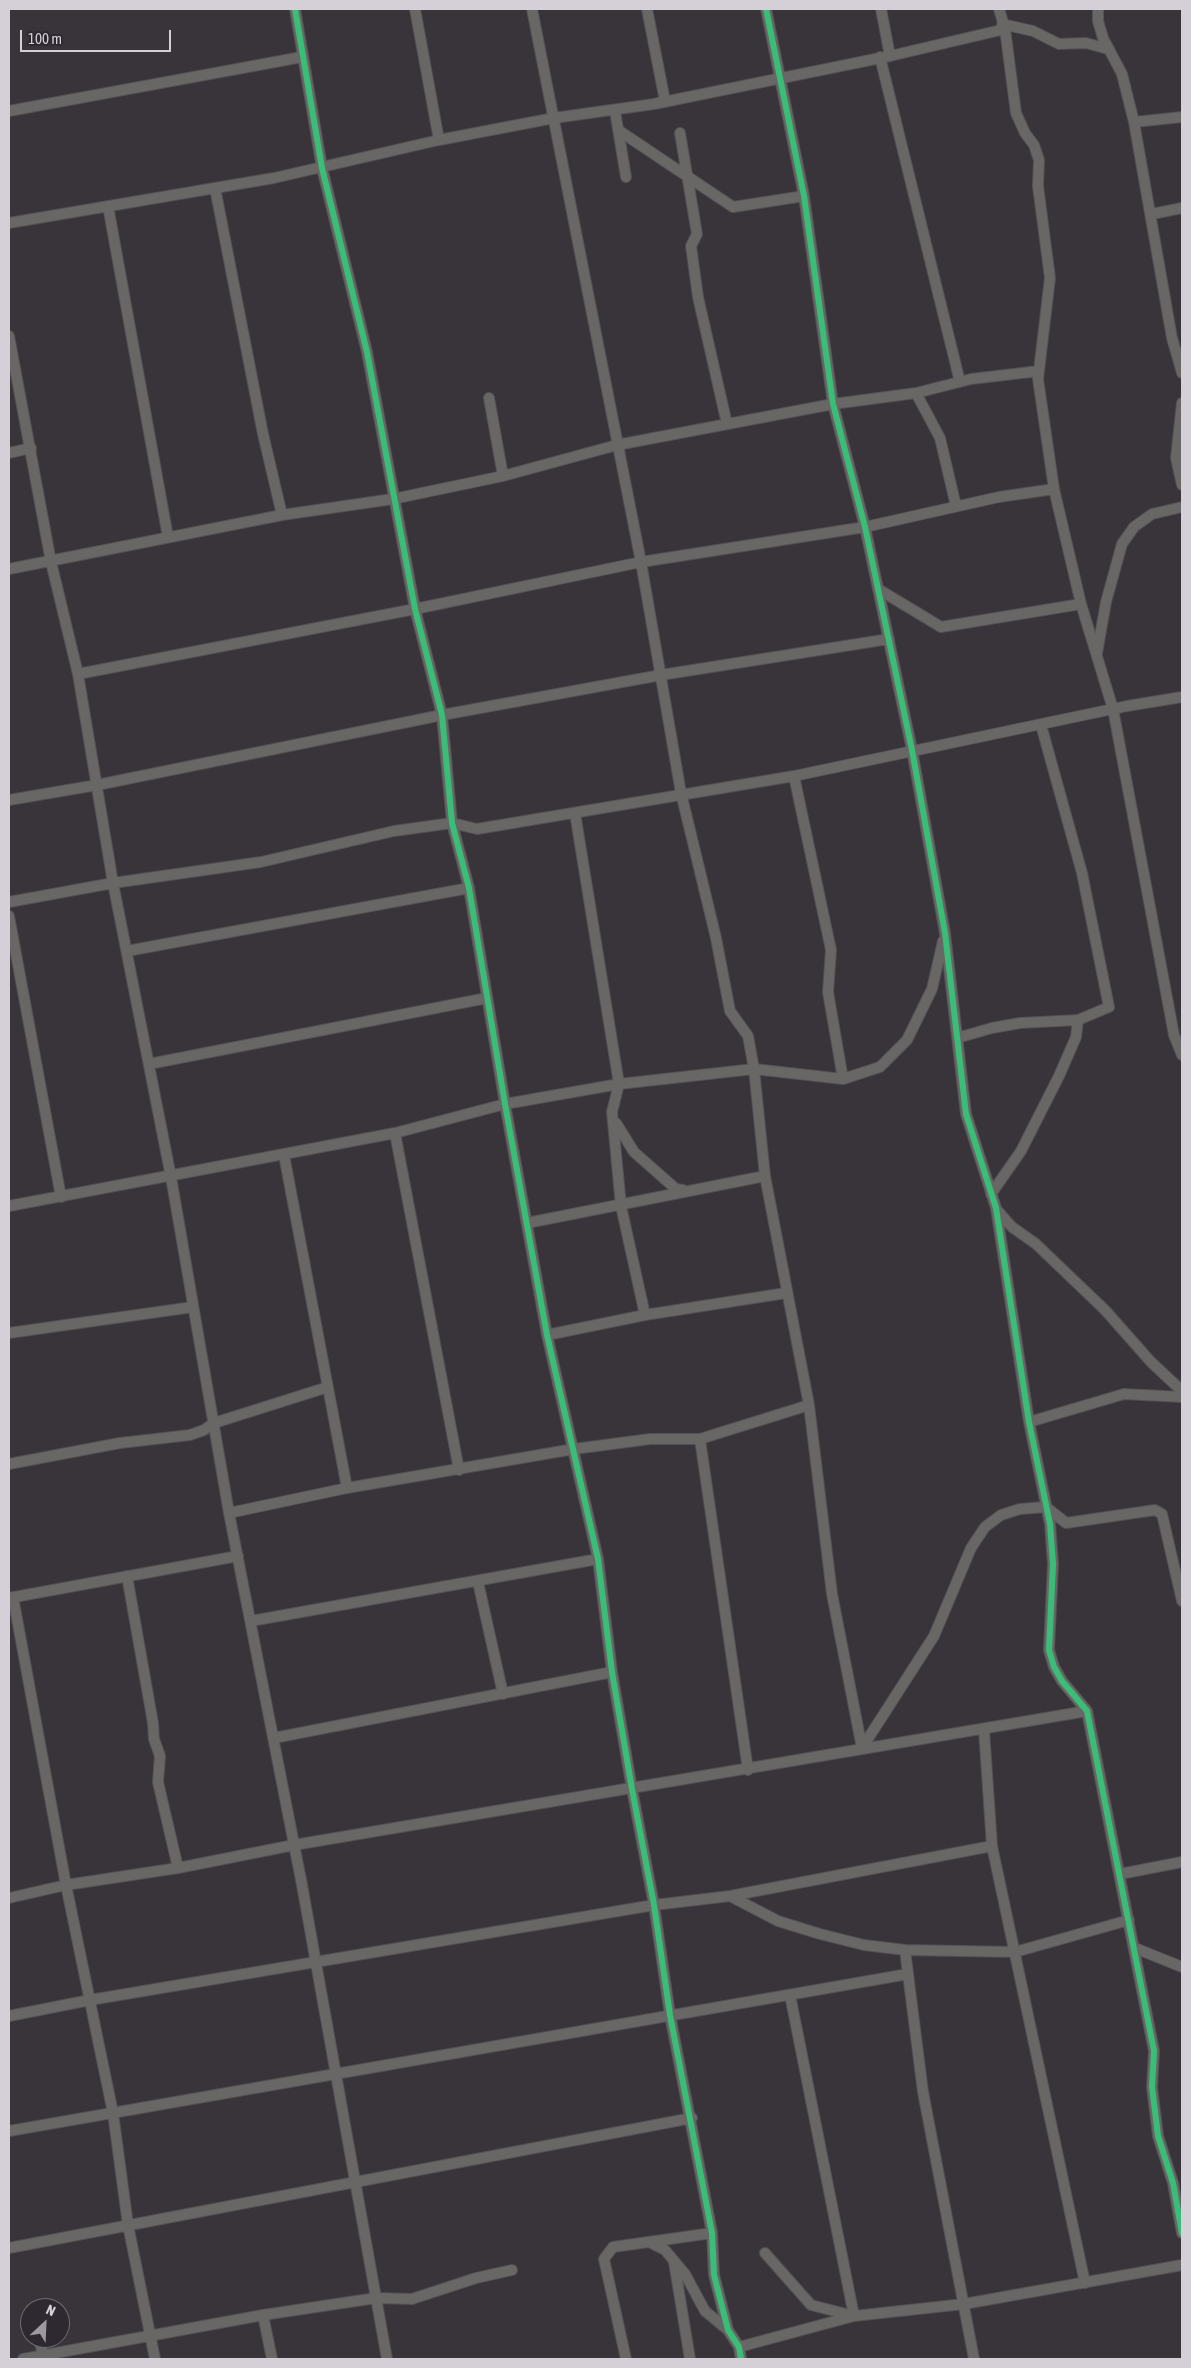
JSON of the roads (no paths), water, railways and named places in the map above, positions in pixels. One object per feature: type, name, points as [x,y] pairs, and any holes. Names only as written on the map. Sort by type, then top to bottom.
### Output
[{"type":"street","points":[[295,9],[322,168],[367,352],[415,609],[442,715],[452,823],[469,888],[526,1223],[548,1335],[598,1559],[612,1672],[654,1905],[670,2015],[692,2118],[712,2233],[714,2274],[728,2330]]},
{"type":"street","points":[[415,9],[439,140]]},
{"type":"street","points":[[532,9],[641,562],[681,794],[716,938],[730,1011],[748,1036],[754,1069],[765,1176],[809,1405],[832,1594],[862,1748]]},
{"type":"street","points":[[647,9],[665,101]]},
{"type":"street","points":[[766,9],[804,196],[833,404],[865,527],[912,750],[945,933],[966,1114],[996,1208],[1029,1422],[1050,1524],[1052,1564],[1049,1650],[1054,1667],[1062,1681],[1087,1711],[1154,2051],[1152,2087],[1158,2136],[1173,2182],[1182,2233]]},
{"type":"street","points":[[881,9],[885,56],[960,382]]},
{"type":"street","points":[[999,9],[1016,112],[1025,133],[1034,145],[1039,160],[1038,186],[1050,278],[1039,371],[1054,489],[1080,604],[1113,709],[1174,1035],[1182,1055]]},
{"type":"street","points":[[1098,9],[1098,21],[1108,49],[1122,74],[1134,122],[1152,214],[1172,338],[1182,373]]},
{"type":"street","points":[[9,223],[322,168],[439,140],[554,118],[615,111],[885,56],[1003,26],[1032,31],[1060,44],[1086,44],[1108,49]]},
{"type":"street","points":[[9,110],[302,57]]},
{"type":"street","points":[[615,111],[626,177]]},
{"type":"street","points":[[1134,122],[1182,117]]},
{"type":"street","points":[[618,130],[733,207],[804,196]]},
{"type":"street","points":[[680,133],[697,234],[691,246],[698,297],[727,424]]},
{"type":"street","points":[[215,188],[263,434],[282,516]]},
{"type":"street","points":[[108,206],[168,537]]},
{"type":"street","points":[[1152,214],[1182,208]]},
{"type":"street","points":[[9,336],[51,562],[78,674],[113,883],[171,1177],[230,1513],[337,2074],[387,2359]]},
{"type":"street","points":[[9,569],[168,537],[393,498],[503,476],[617,445],[833,404],[916,393],[960,382],[1039,371]]},
{"type":"street","points":[[916,393],[940,438],[956,506]]},
{"type":"street","points":[[489,398],[503,476]]},
{"type":"street","points":[[1182,404],[1176,458],[1182,485]]},
{"type":"street","points":[[9,453],[31,448]]},
{"type":"street","points":[[78,674],[415,609],[641,562],[865,527],[999,496],[1054,489]]},
{"type":"street","points":[[1096,657],[1106,602],[1122,544],[1134,526],[1152,514],[1182,508]]},
{"type":"street","points":[[878,589],[941,627],[1080,604]]},
{"type":"street","points":[[9,800],[97,785],[442,715],[662,675],[889,638]]},
{"type":"street","points":[[9,902],[113,883],[261,862],[394,831],[452,823],[477,829],[794,776],[1113,709],[1182,697]]},
{"type":"street","points":[[957,1038],[992,1028],[1020,1023],[1078,1020],[1109,1007],[1082,873],[1040,725]]},
{"type":"street","points":[[794,776],[831,950],[828,992],[843,1079]]},
{"type":"street","points":[[575,812],[619,1084],[612,1112],[621,1206],[645,1315]]},
{"type":"street","points":[[127,950],[469,888]]},
{"type":"street","points":[[9,916],[61,1197]]},
{"type":"street","points":[[9,1206],[171,1177],[395,1133],[505,1104],[619,1084],[754,1069],[843,1079],[880,1067],[907,1040],[932,989],[945,933]]},
{"type":"street","points":[[149,1064],[487,998]]},
{"type":"street","points":[[991,1194],[1021,1151],[1059,1076],[1076,1037],[1078,1020]]},
{"type":"street","points":[[614,1120],[634,1152],[676,1189],[689,1190]]},
{"type":"street","points":[[395,1133],[459,1470]]},
{"type":"street","points":[[284,1155],[348,1488]]},
{"type":"street","points":[[526,1223],[621,1206],[689,1190],[765,1176]]},
{"type":"street","points":[[996,1208],[1012,1227],[1036,1244],[1105,1310],[1151,1362],[1182,1391]]},
{"type":"street","points":[[548,1335],[645,1315],[786,1293]]},
{"type":"street","points":[[9,1333],[193,1307]]},
{"type":"street","points":[[9,1464],[120,1443],[190,1435],[204,1430],[214,1423],[328,1387]]},
{"type":"street","points":[[1029,1422],[1124,1394],[1182,1397]]},
{"type":"street","points":[[230,1513],[348,1488],[574,1449],[650,1439],[700,1439],[809,1405]]},
{"type":"street","points":[[700,1439],[748,1770]]},
{"type":"street","points":[[862,1748],[934,1636],[971,1548],[985,1527],[1001,1514],[1020,1509],[1046,1507],[1066,1523],[1155,1510],[1162,1514],[1182,1602]]},
{"type":"street","points":[[155,2359],[128,2225],[113,2113],[66,1885],[11,1597],[238,1556]]},
{"type":"street","points":[[251,1621],[478,1582],[598,1559]]},
{"type":"street","points":[[126,1576],[153,1722],[154,1739],[160,1756],[158,1782],[178,1868]]},
{"type":"street","points":[[478,1582],[503,1694]]},
{"type":"street","points":[[274,1738],[612,1672]]},
{"type":"street","points":[[9,1898],[66,1885],[178,1868],[294,1845],[748,1770],[862,1748],[984,1730],[1087,1711]]},
{"type":"street","points":[[984,1730],[992,1846],[1085,2283]]},
{"type":"street","points":[[9,2016],[90,2000],[654,1905],[730,1896],[992,1846]]},
{"type":"street","points":[[1120,1874],[1182,1862]]},
{"type":"street","points":[[730,1896],[778,1921],[820,1934],[864,1945],[905,1950],[1015,1952],[1128,1920]]},
{"type":"street","points":[[1135,1948],[1182,1968]]},
{"type":"street","points":[[905,1950],[923,2092],[974,2359]]},
{"type":"street","points":[[9,2131],[908,1974]]},
{"type":"street","points":[[790,1994],[854,2316]]},
{"type":"street","points":[[9,2248],[692,2118]]},
{"type":"street","points":[[626,2359],[604,2260],[613,2247],[712,2233]]},
{"type":"street","points":[[651,2243],[665,2250],[685,2274],[705,2311],[728,2330],[739,2347],[740,2359]]},
{"type":"street","points":[[765,2253],[811,2305],[854,2316]]},
{"type":"street","points":[[674,2261],[690,2359]]},
{"type":"street","points":[[739,2347],[854,2316],[964,2304],[1182,2265]]},
{"type":"street","points":[[23,2359],[43,2357],[262,2315],[376,2298],[412,2299],[476,2278],[512,2270]]},
{"type":"street","points":[[262,2315],[272,2359]]}]
